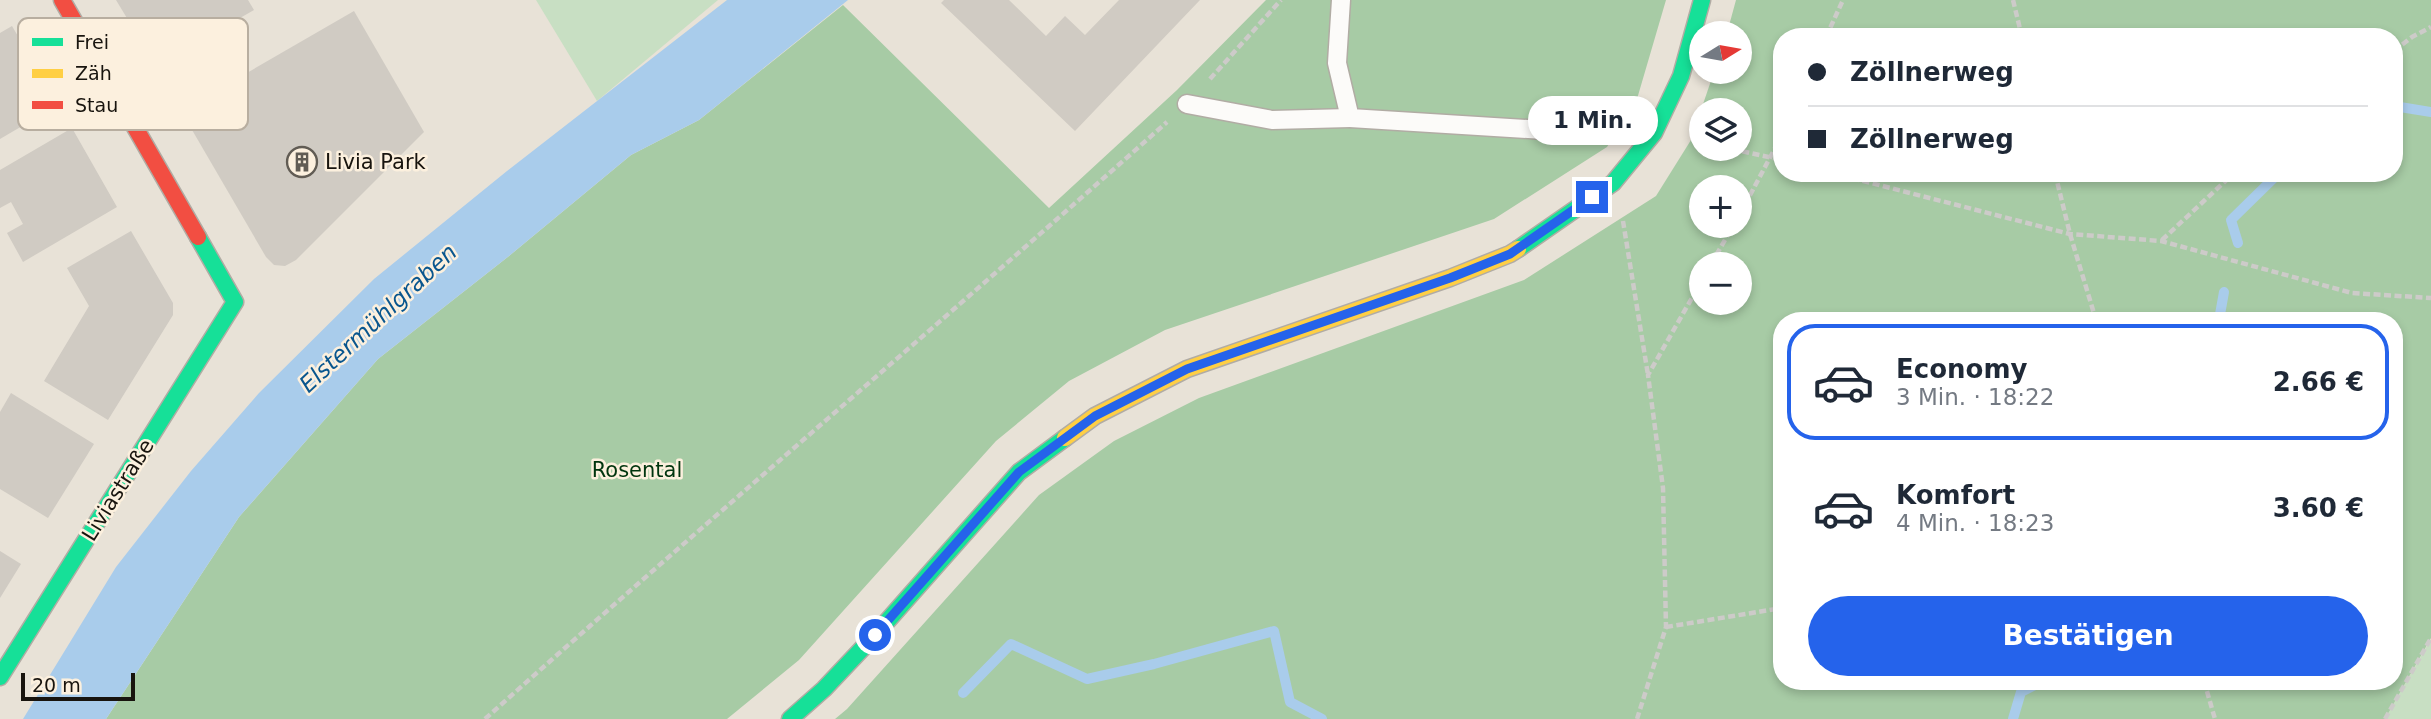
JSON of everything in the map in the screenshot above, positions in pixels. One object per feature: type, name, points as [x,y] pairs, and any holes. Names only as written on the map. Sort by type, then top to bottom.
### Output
[{"type":"main road","name":"Liviastraße","points":[[62,0],[72,18]]},
{"type":"main road","points":[[790,719],[824,689],[866,644],[1019,472],[1095,416],[1187,369],[1450,278],[1510,254],[1613,183],[1654,134],[1681,76],[1702,0]]},
{"type":"main road","name":"Liviastraße","points":[[0,677],[235,302],[136,130]]},
{"type":"lane","points":[[1341,0],[1337,63],[1350,118]]},
{"type":"lane","points":[[1187,104],[1272,120],[1350,118],[1576,132],[1654,134]]},
{"type":"path","points":[[485,719],[638,582],[860,393],[1187,104],[1281,0]]},
{"type":"path","points":[[1830,28],[1843,0]]},
{"type":"path","points":[[2013,0],[2020,28]]},
{"type":"path","points":[[2403,44],[2431,27]]},
{"type":"path","points":[[1752,154],[1771,158]]},
{"type":"path","points":[[1752,192],[1773,154]]},
{"type":"path","points":[[1867,182],[2070,234],[2161,241],[2352,293],[2431,298]]},
{"type":"path","points":[[2057,182],[2094,312]]},
{"type":"path","points":[[2161,241],[2224,182]]},
{"type":"path","points":[[1613,183],[1621,211],[1648,375],[1663,488],[1665,627],[1637,719]]},
{"type":"path","points":[[1648,375],[1689,303]]},
{"type":"path","points":[[1665,627],[1773,609]]},
{"type":"path","points":[[2403,687],[2431,638]]},
{"type":"path","points":[[2207,690],[2215,719]]},
{"type":"path","points":[[2385,719],[2401,690]]},
{"type":"green space","points":[[536,0],[718,0],[597,101]]},
{"type":"green space","name":"Rosental","points":[[1266,0],[1666,0],[1637,99],[1607,147],[1494,219],[1165,330],[1069,381],[996,441],[799,660],[727,719],[106,719],[239,517],[378,359],[631,155],[699,120],[843,5],[1049,208],[1177,90]]},
{"type":"green space","points":[[1736,0],[2431,0],[2431,638],[2403,687],[2403,312],[1773,312],[1773,690],[2401,690],[2385,719],[835,719],[847,709],[1039,495],[1114,441],[1199,398],[1524,280],[1656,196],[1689,143],[1689,161],[1752,161],[1752,98],[1705,98],[1710,84],[1752,84],[1752,21],[1730,21]]},
{"type":"green space","points":[[2431,639],[2431,719],[2385,719]]},
{"type":"water","name":"Elstermühlgraben","points":[[727,0],[848,0],[699,120],[631,155],[378,359],[239,517],[106,719],[23,719],[116,567],[191,471],[259,393],[374,279],[507,171]]},
{"type":"building","points":[[116,0],[248,0],[254,10],[240,18],[127,18]]},
{"type":"building","points":[[944,0],[1009,0],[1046,36],[1065,16],[1085,35],[1119,0],[1200,0],[1075,131],[941,3]]},
{"type":"building","name":"Livia Park","points":[[354,11],[424,132],[296,260],[285,266],[274,265],[266,257],[192,130],[248,130],[248,72]]},
{"type":"building","points":[[12,26],[18,36],[18,128],[0,139],[0,33]]},
{"type":"building","points":[[69,130],[73,130],[117,207],[23,262],[7,233],[23,224],[11,202],[0,208],[0,170]]},
{"type":"building","points":[[131,231],[173,303],[173,315],[108,420],[44,381],[89,306],[67,268]]},
{"type":"building","points":[[11,393],[94,444],[48,518],[0,489],[0,412]]},
{"type":"building","points":[[0,551],[21,564],[0,598]]},
{"type":"waterway","points":[[2403,107],[2431,112]]},
{"type":"waterway","points":[[2238,243],[2231,220],[2270,182]]},
{"type":"waterway","points":[[2220,312],[2224,292]]},
{"type":"waterway","points":[[963,693],[1011,644],[1087,679],[1154,664],[1274,631],[1290,702],[1322,719]]},
{"type":"waterway","points":[[2013,719],[2021,692],[2025,690]]},
{"type":"traffic: fast","points":[[1518,249],[1613,183],[1654,133],[1681,76],[1702,0]]},
{"type":"traffic: fast","points":[[0,677],[235,302],[198,237]]},
{"type":"traffic: fast","points":[[790,719],[824,689],[875,635],[1019,472],[1065,438]]},
{"type":"traffic: slow","points":[[1065,438],[1095,416],[1187,369],[1450,278],[1518,249]]},
{"type":"traffic: jam","points":[[62,0],[72,18]]},
{"type":"traffic: jam","points":[[137,130],[198,237]]},
{"type":"place","name":"Livia Park","points":[[302,162]]},
{"type":"route","points":[[875,635],[1019,472],[1095,416],[1187,369],[1450,278],[1510,254],[1592,197]]}]
